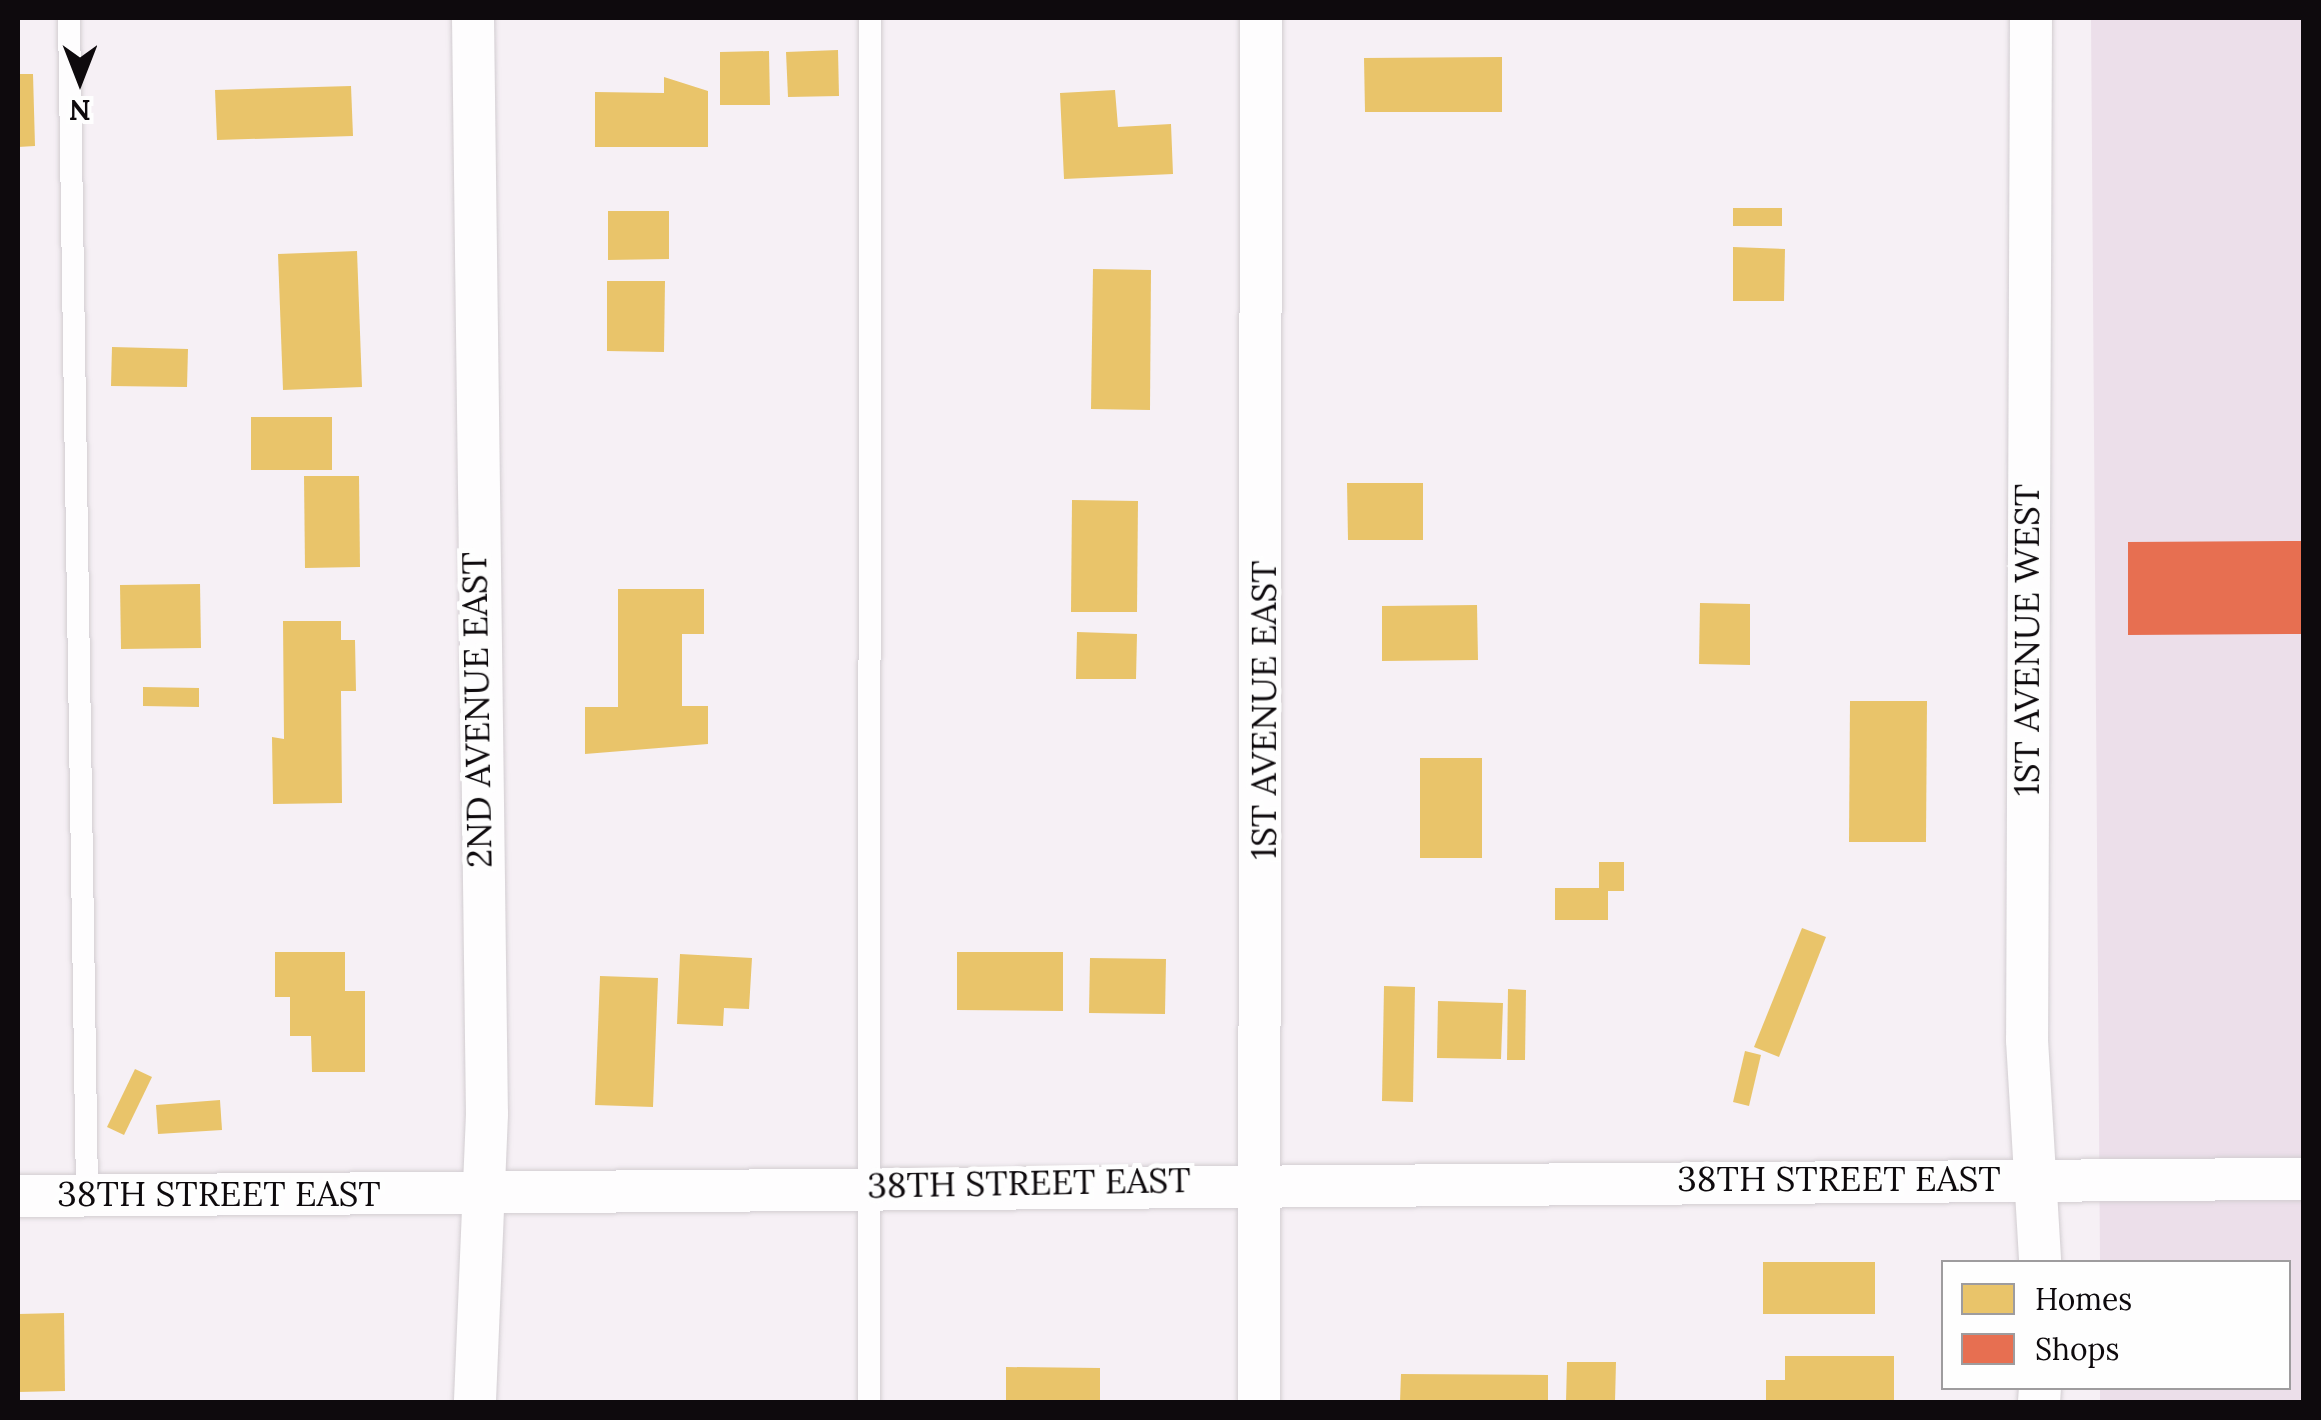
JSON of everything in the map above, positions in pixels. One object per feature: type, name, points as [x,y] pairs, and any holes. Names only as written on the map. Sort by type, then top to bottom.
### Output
[{"type":"street","name":"2ND AVENUE EAST","points":[[474,18],[484,1192],[475,1402]]},
{"type":"street","name":"1ST AVENUE EAST","points":[[1260,18],[1265,1180],[1260,1402]]},
{"type":"street","name":"1ST AVENUE WEST","points":[[2032,18],[2026,1040],[2041,1178],[2040,1260]]},
{"type":"street","name":"38TH STREET EAST","points":[[18,1196],[1265,1180],[2304,1179]]},
{"type":"lane","points":[[69,18],[87,1195]]},
{"type":"lane","points":[[869,1402],[870,18]]},
{"type":"shaded area","points":[[2091,18],[2303,18],[2303,1402],[2100,1402],[2100,1390],[2291,1390],[2291,1260],[2100,1260]]},
{"type":"building: Homes","points":[[838,50],[839,96],[788,97],[786,52]]},
{"type":"building: Homes","points":[[769,51],[770,105],[720,105],[720,52]]},
{"type":"building: Homes","points":[[1502,57],[1502,112],[1365,112],[1364,58]]},
{"type":"building: Homes","points":[[18,74],[33,74],[35,146],[18,147]]},
{"type":"building: Homes","points":[[664,77],[708,91],[708,147],[595,147],[595,92],[664,93]]},
{"type":"building: Homes","points":[[351,86],[353,136],[217,140],[215,90]]},
{"type":"building: Homes","points":[[1115,90],[1118,127],[1171,124],[1173,174],[1064,179],[1060,93]]},
{"type":"building: Homes","points":[[1733,208],[1782,208],[1782,226],[1733,226]]},
{"type":"building: Homes","points":[[608,211],[669,211],[669,259],[608,260]]},
{"type":"building: Homes","points":[[1733,247],[1785,249],[1784,301],[1733,301]]},
{"type":"building: Homes","points":[[357,251],[362,387],[283,390],[278,254]]},
{"type":"building: Homes","points":[[1093,269],[1151,270],[1150,410],[1091,409]]},
{"type":"building: Homes","points":[[607,281],[665,281],[664,352],[607,351]]},
{"type":"building: Homes","points":[[112,347],[188,349],[187,387],[111,386]]},
{"type":"building: Homes","points":[[251,417],[332,417],[332,470],[251,470]]},
{"type":"building: Homes","points":[[304,476],[359,476],[360,567],[305,568]]},
{"type":"building: Homes","points":[[1347,483],[1423,483],[1423,540],[1348,540]]},
{"type":"building: Homes","points":[[1072,500],[1138,501],[1137,612],[1071,612]]},
{"type":"building: Homes","points":[[200,584],[201,648],[121,649],[120,585]]},
{"type":"building: Homes","points":[[618,589],[704,589],[704,634],[682,634],[682,706],[708,706],[708,744],[585,754],[585,707],[618,707]]},
{"type":"building: Homes","points":[[1700,603],[1750,604],[1750,665],[1699,664]]},
{"type":"building: Homes","points":[[1477,605],[1478,660],[1382,661],[1382,606]]},
{"type":"building: Homes","points":[[283,621],[341,621],[341,640],[355,640],[356,691],[341,691],[342,803],[273,804],[272,737],[284,739]]},
{"type":"building: Homes","points":[[1077,632],[1137,634],[1136,679],[1076,679]]},
{"type":"building: Homes","points":[[143,687],[199,688],[199,707],[143,706]]},
{"type":"building: Homes","points":[[1850,701],[1927,701],[1926,842],[1849,842]]},
{"type":"building: Homes","points":[[1420,758],[1482,758],[1482,858],[1420,858]]},
{"type":"building: Homes","points":[[1599,862],[1624,862],[1624,891],[1608,891],[1608,920],[1555,920],[1555,888],[1599,888]]},
{"type":"building: Homes","points":[[1802,928],[1826,937],[1779,1057],[1754,1047]]},
{"type":"building: Homes","points":[[275,952],[345,952],[345,991],[365,991],[365,1072],[312,1072],[311,1036],[290,1036],[290,997],[275,997]]},
{"type":"building: Homes","points":[[957,952],[1063,952],[1063,1011],[957,1010]]},
{"type":"building: Homes","points":[[680,954],[752,958],[749,1009],[724,1008],[723,1026],[677,1024]]},
{"type":"building: Homes","points":[[1090,958],[1166,959],[1165,1014],[1089,1013]]},
{"type":"building: Homes","points":[[600,976],[658,978],[653,1107],[595,1105]]},
{"type":"building: Homes","points":[[1384,986],[1415,987],[1413,1102],[1382,1101]]},
{"type":"building: Homes","points":[[1508,989],[1526,990],[1525,1060],[1507,1060]]},
{"type":"building: Homes","points":[[1438,1001],[1503,1003],[1501,1059],[1437,1058]]},
{"type":"building: Homes","points":[[1745,1051],[1761,1055],[1749,1106],[1733,1102]]},
{"type":"building: Homes","points":[[135,1069],[152,1077],[124,1135],[107,1127]]},
{"type":"building: Homes","points":[[220,1100],[222,1130],[158,1134],[156,1105]]},
{"type":"building: Homes","points":[[1763,1262],[1875,1262],[1875,1314],[1763,1314]]},
{"type":"building: Homes","points":[[64,1313],[65,1391],[18,1392],[18,1314]]},
{"type":"building: Homes","points":[[1785,1356],[1894,1356],[1894,1402],[1766,1402],[1766,1380],[1785,1380]]},
{"type":"building: Homes","points":[[1567,1362],[1616,1362],[1615,1402],[1566,1402]]},
{"type":"building: Homes","points":[[1006,1367],[1100,1368],[1100,1402],[1006,1402]]},
{"type":"building: Homes","points":[[1401,1374],[1548,1375],[1548,1402],[1400,1402]]},
{"type":"building: Shops","points":[[2304,541],[2304,634],[2128,635],[2128,542]]}]
